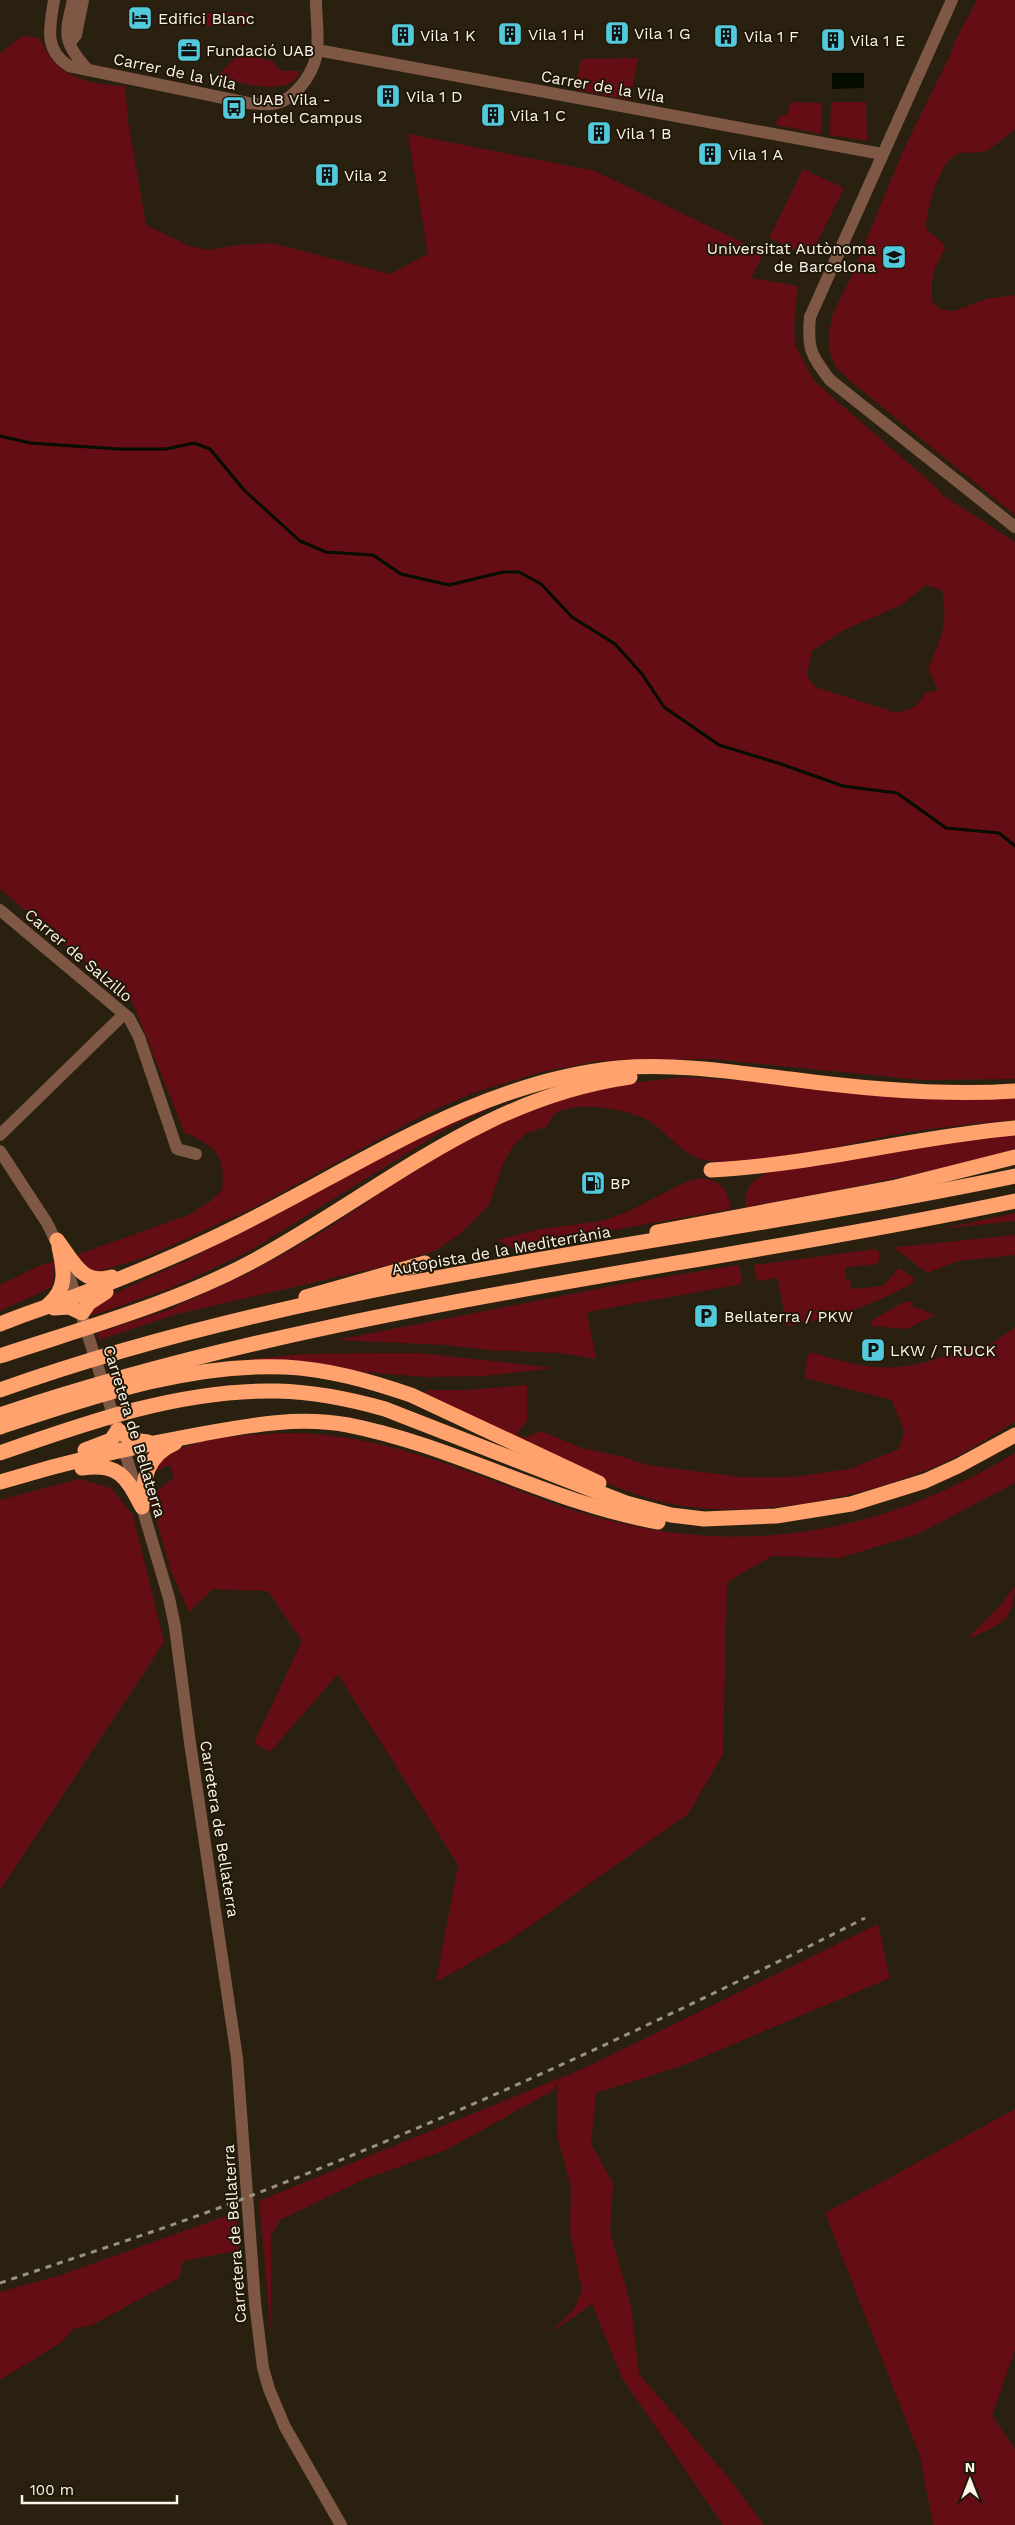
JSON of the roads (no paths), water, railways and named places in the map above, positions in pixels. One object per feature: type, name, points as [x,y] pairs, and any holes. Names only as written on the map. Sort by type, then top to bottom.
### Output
[{"type":"highway","points":[[41,1309],[64,1306],[82,1313],[95,1298],[162,1262],[286,1202],[428,1126],[468,1107],[526,1086],[586,1072],[645,1066],[688,1067],[910,1091],[1015,1091]]},
{"type":"highway","points":[[0,1356],[167,1301],[228,1274],[290,1240],[423,1155],[492,1118],[531,1102],[576,1087],[628,1077],[679,1072],[751,1075]]},
{"type":"highway","points":[[711,1170],[776,1165],[938,1136],[1015,1128]]},
{"type":"highway","points":[[585,1251],[677,1227],[896,1187],[1015,1157]]},
{"type":"highway","name":"Autopista de la Mediterrània","points":[[0,1390],[118,1352],[223,1324],[585,1251],[687,1236],[1015,1176]]},
{"type":"highway","points":[[0,1415],[75,1391],[180,1362],[374,1318],[539,1286],[1015,1201]]},
{"type":"highway","points":[[58,1244],[79,1270],[92,1279],[104,1279],[162,1262]]},
{"type":"highway","points":[[41,1309],[58,1295],[63,1283],[58,1244]]},
{"type":"highway","points":[[0,1324],[162,1262]]},
{"type":"highway","points":[[223,1324],[360,1280],[425,1263]]},
{"type":"highway","points":[[0,1427],[90,1399],[170,1378],[256,1367],[311,1370],[379,1384],[411,1395],[585,1477],[640,1499],[702,1511],[776,1516]]},
{"type":"highway","points":[[0,1453],[96,1421],[196,1397],[254,1391],[302,1392],[357,1401],[385,1409],[464,1438],[592,1491],[649,1509],[704,1519],[776,1516],[851,1504]]},
{"type":"highway","points":[[0,1482],[157,1442],[251,1425],[293,1421],[348,1425],[422,1444],[586,1504],[654,1521],[697,1527],[736,1528],[806,1519],[925,1480],[958,1466],[1015,1435]]},
{"type":"highway","points":[[0,1477],[105,1444],[114,1438],[118,1430],[132,1440],[157,1442]]},
{"type":"highway","points":[[142,1507],[143,1480],[152,1460],[169,1446],[200,1434]]},
{"type":"highway","points":[[16,1477],[92,1467],[111,1468],[122,1474],[142,1507]]},
{"type":"street","name":"Carrer de la Vila","points":[[54,0],[48,33],[53,50],[62,62],[69,66],[248,103],[267,105],[283,101],[301,86],[312,69],[317,50],[316,0]]},
{"type":"street","name":"Carrer de la Vila","points":[[73,0],[65,33],[72,50],[87,69]]},
{"type":"street","points":[[70,42],[76,35],[83,0]]},
{"type":"street","points":[[952,0],[810,317],[808,339],[813,358],[830,380],[889,429],[1015,527]]},
{"type":"street","name":"Carrer de la Vila","points":[[317,50],[882,154]]},
{"type":"street","name":"Carrer de Salzillo","points":[[0,910],[124,1014],[139,1037],[177,1149],[196,1154]]},
{"type":"street","points":[[0,1136],[124,1014]]},
{"type":"street","name":"Carretera de Bellaterra","points":[[0,1151],[27,1189],[58,1244],[82,1313],[169,1598],[175,1627],[190,1743],[234,2029],[257,2329],[266,2379],[285,2427],[341,2525]]},
{"type":"waterway","points":[[0,436],[30,443],[119,449],[166,449],[194,443],[210,449],[244,490],[300,541],[326,552],[373,555],[401,574],[449,585],[503,572],[519,572],[541,584],[572,617],[615,644],[642,674],[664,707],[719,745],[843,786],[897,793],[946,828],[999,833],[1015,846]]},
{"type":"railway","points":[[0,2283],[215,2209],[403,2134],[559,2066],[713,1994],[865,1918]]},
{"type":"place","name":"Edifici Blanc","points":[[140,18]]},
{"type":"place","name":"Vila 1 G","points":[[617,33]]},
{"type":"place","name":"Vila 1 H","points":[[510,34]]},
{"type":"place","name":"Vila 1 K","points":[[403,35]]},
{"type":"place","name":"Vila 1 F","points":[[726,36]]},
{"type":"place","name":"Vila 1 E","points":[[833,40]]},
{"type":"place","name":"Fundació UAB","points":[[189,50]]},
{"type":"place","name":"Vila 1 D","points":[[388,96]]},
{"type":"place","name":"UAB Vila - Hotel Campus","points":[[234,108]]},
{"type":"place","name":"Vila 1 C","points":[[493,115]]},
{"type":"place","name":"Vila 1 B","points":[[599,133]]},
{"type":"place","name":"Vila 1 A","points":[[710,154]]},
{"type":"place","name":"Vila 2","points":[[327,175]]},
{"type":"place","name":"Universitat Autònoma de Barcelona","points":[[894,257]]},
{"type":"place","name":"BP","points":[[593,1183]]},
{"type":"place","name":"Bellaterra / PKW","points":[[706,1316]]},
{"type":"place","name":"LKW / TRUCK","points":[[873,1350]]}]
